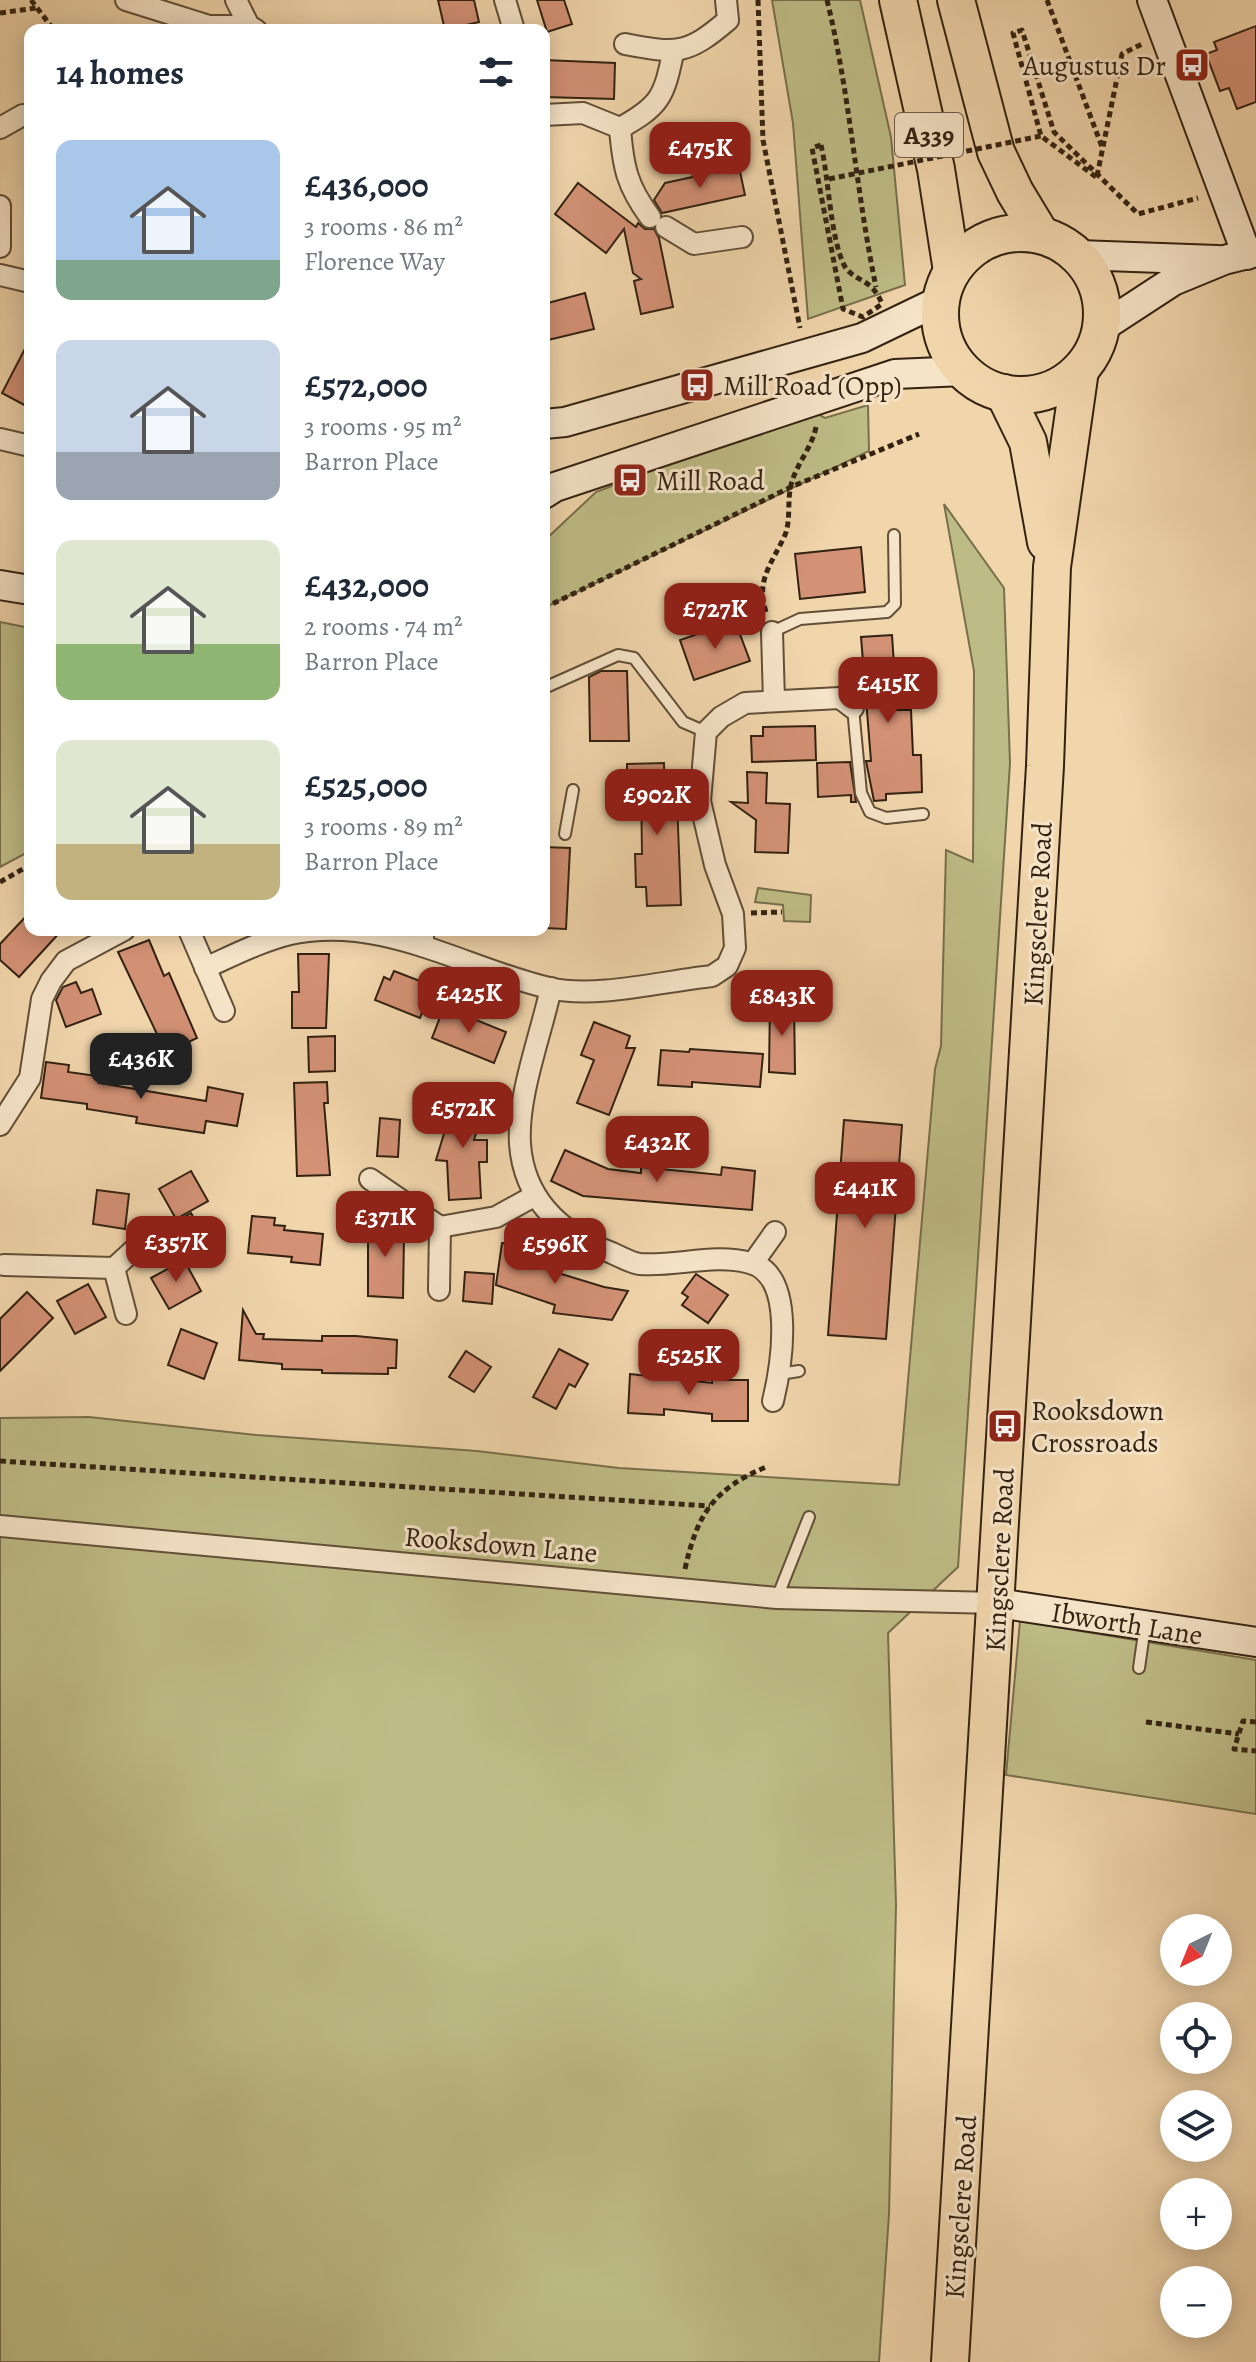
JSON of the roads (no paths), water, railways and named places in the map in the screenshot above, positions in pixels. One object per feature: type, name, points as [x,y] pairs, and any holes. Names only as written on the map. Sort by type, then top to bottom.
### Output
[{"type":"highway","name":"A339","points":[[898,0],[936,169],[947,286]]},
{"type":"highway","name":"A339","points":[[956,0],[996,152],[1041,235]]},
{"type":"highway","points":[[1016,232],[1041,235],[1078,255],[1099,289],[1101,328],[1090,357],[1080,370],[1045,391],[1004,393],[983,385],[964,371],[949,350],[941,326],[947,286],[968,252],[990,238],[1016,232]]},
{"type":"highway","name":"Kingsclere Road","points":[[950,2362],[1044,782],[1052,567],[1080,370]]},
{"type":"highway","name":"Kingsclere Road","points":[[1004,393],[1028,442],[1052,567]]},
{"type":"street","points":[[126,0],[202,24]]},
{"type":"street","points":[[147,8],[182,0]]},
{"type":"street","points":[[236,0],[251,24]]},
{"type":"street","points":[[505,0],[512,24]]},
{"type":"street","points":[[625,44],[673,53],[706,39],[728,20],[726,0]]},
{"type":"street","points":[[1152,0],[1242,256]]},
{"type":"street","points":[[620,128],[651,111],[665,92],[673,53]]},
{"type":"street","points":[[550,115],[583,113],[620,128]]},
{"type":"street","points":[[0,128],[23,115]]},
{"type":"street","points":[[620,128],[623,162],[631,191],[658,222],[694,244],[742,237]]},
{"type":"street","points":[[0,206],[0,247]]},
{"type":"street","points":[[1078,255],[1242,256]]},
{"type":"street","points":[[1101,328],[1173,281],[1242,256]]},
{"type":"street","points":[[0,275],[24,281]]},
{"type":"street","points":[[550,423],[565,422],[862,338],[947,286]]},
{"type":"street","points":[[550,490],[895,374],[964,371]]},
{"type":"street","points":[[0,439],[24,445]]},
{"type":"street","points":[[0,585],[24,589]]},
{"type":"street","points":[[772,632],[774,701]]},
{"type":"street","points":[[406,936],[428,938],[551,988],[583,991],[712,976],[727,966],[735,948],[733,914],[715,865],[700,801],[706,732],[721,717],[745,703],[840,698],[853,708]]},
{"type":"street","points":[[0,1125],[30,1078],[42,999],[51,981],[66,961],[113,936]]},
{"type":"street","points":[[192,936],[224,1011]]},
{"type":"street","points":[[205,968],[285,936]]},
{"type":"street","points":[[551,988],[523,1107],[520,1144],[534,1196],[554,1221],[581,1241],[638,1264],[725,1260],[753,1263],[772,1279],[780,1307],[789,1372],[773,1401]]},
{"type":"street","points":[[370,1179],[440,1227],[496,1217],[534,1196]]},
{"type":"street","points":[[439,1290],[440,1227]]},
{"type":"street","points":[[753,1263],[775,1232]]},
{"type":"street","points":[[1,1262],[114,1268],[138,1246]]},
{"type":"street","points":[[114,1268],[126,1314]]},
{"type":"street","name":"Rooksdown Lane","points":[[0,1526],[777,1598],[997,1603]]},
{"type":"street","name":"Ibworth Lane","points":[[997,1603],[1256,1642]]},
{"type":"lane","points":[[772,632],[800,619],[887,612],[895,604],[894,535]]},
{"type":"lane","points":[[550,685],[618,655],[634,658],[683,722],[706,732]]},
{"type":"lane","points":[[853,708],[861,793],[870,812],[886,818],[923,814]]},
{"type":"lane","points":[[565,834],[573,790]]},
{"type":"lane","points":[[777,1598],[809,1517]]},
{"type":"lane","points":[[1139,1668],[1145,1625]]},
{"type":"place","name":"Augustus Dr","points":[[1192,65]]},
{"type":"place","name":"Mill Road (Opp)","points":[[697,385]]},
{"type":"place","name":"Mill Road","points":[[630,480]]},
{"type":"place","name":"Rooksdown Crossroads","points":[[1005,1426]]}]
